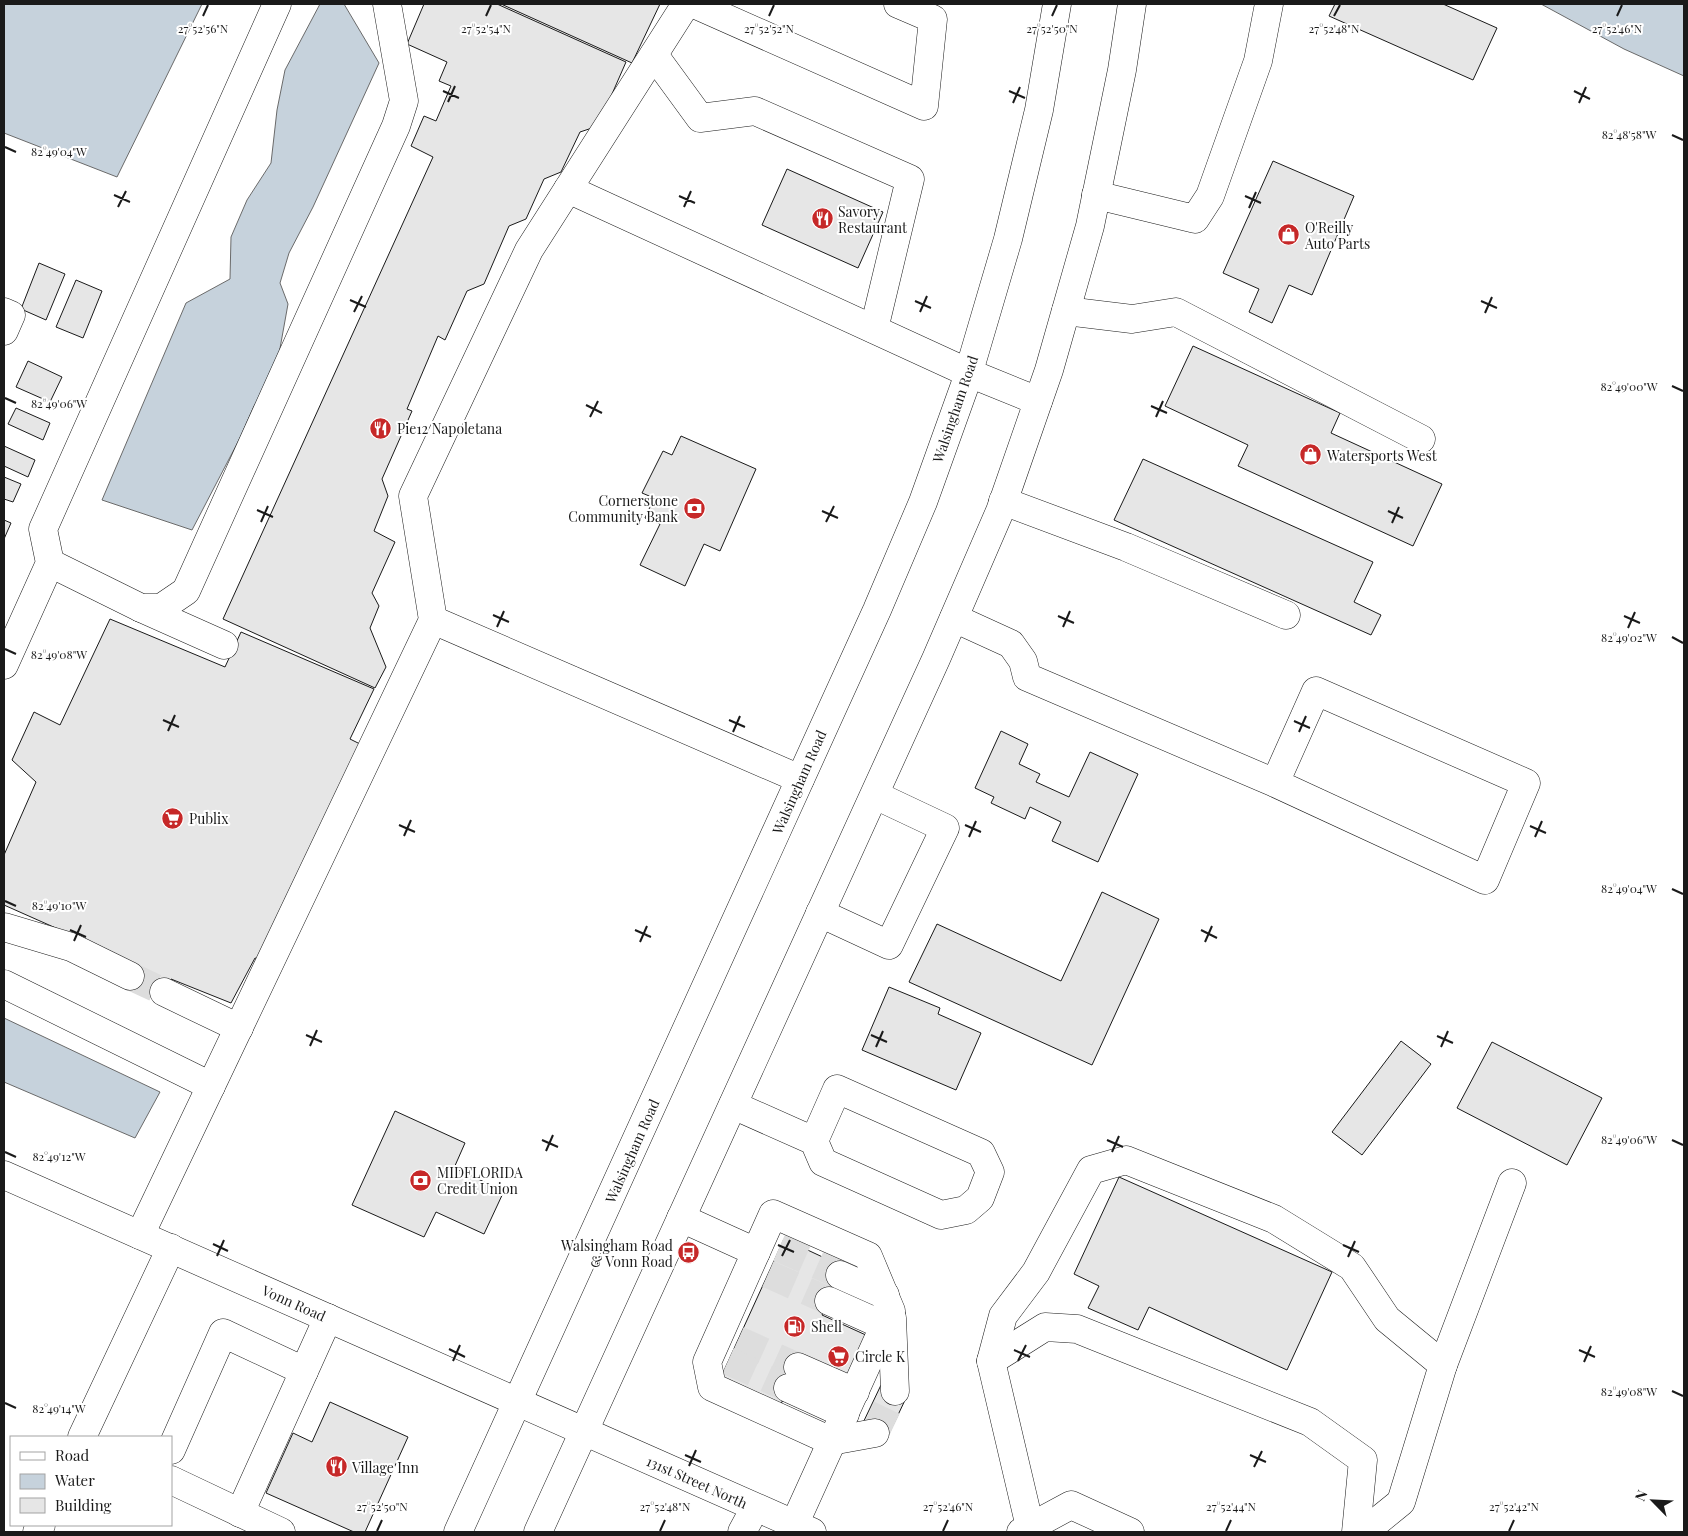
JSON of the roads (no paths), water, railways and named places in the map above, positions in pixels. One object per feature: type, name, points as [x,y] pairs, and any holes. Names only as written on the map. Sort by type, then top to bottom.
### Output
[{"type":"main road","points":[[4,665],[50,563],[44,529],[277,4]]},
{"type":"main road","points":[[142,608],[161,608],[186,591],[396,126],[404,101],[387,4]]},
{"type":"main road","points":[[140,1235],[433,620],[413,496],[529,250],[686,4]]},
{"type":"main road","points":[[694,4],[924,106],[933,19],[898,4]]},
{"type":"main road","name":"Walsingham Road","points":[[458,1532],[877,610],[923,502],[969,373],[1008,239],[1034,129],[1057,4]]},
{"type":"main road","points":[[538,1532],[820,912],[875,796],[1004,501],[1038,401],[1090,226],[1122,70],[1132,4]]},
{"type":"main road","points":[[1096,195],[1195,219],[1210,196],[1258,61],[1269,4]]},
{"type":"main road","points":[[654,55],[700,118],[755,111],[910,179],[874,329]]},
{"type":"main road","points":[[568,188],[969,373],[1038,401]]},
{"type":"main road","points":[[1066,311],[1132,318],[1176,312],[1421,439]]},
{"type":"main road","points":[[4,312],[11,315],[4,331]]},
{"type":"main road","points":[[1004,501],[1126,547],[1286,615]]},
{"type":"main road","points":[[50,563],[224,645]]},
{"type":"main road","points":[[954,618],[1011,644],[1023,661],[1027,677],[1275,783],[1485,880],[1526,783],[1316,691],[1275,783]]},
{"type":"main road","points":[[433,620],[800,779]]},
{"type":"main road","points":[[820,912],[889,945],[945,828],[875,796]]},
{"type":"main road","points":[[4,927],[71,947],[130,976]]},
{"type":"main road","points":[[4,984],[211,1086]]},
{"type":"main road","points":[[164,992],[238,1028]]},
{"type":"main road","points":[[733,1105],[814,1141],[824,1162],[941,1215],[966,1210],[980,1198],[990,1172],[982,1153],[838,1089],[814,1141]]},
{"type":"main road","points":[[1130,1532],[1071,1505],[1026,1530],[991,1361],[1003,1316],[1036,1272],[1091,1170],[1126,1160],[1274,1219],[1352,1267],[1387,1319],[1443,1365]]},
{"type":"main road","name":"Vonn Road","points":[[5,1177],[171,1248],[584,1432]]},
{"type":"main road","points":[[1364,1532],[1400,1502],[1443,1365],[1512,1184]]},
{"type":"main road","points":[[875,1433],[831,1441],[712,1387],[706,1362],[724,1347],[763,1256],[773,1214],[868,1256],[887,1311],[895,1391]]},
{"type":"main road","points":[[681,1218],[763,1256]]},
{"type":"main road","points":[[82,1436],[171,1248]]},
{"type":"main road","points":[[840,1276],[887,1311]]},
{"type":"main road","points":[[829,1301],[887,1311]]},
{"type":"main road","points":[[803,1528],[831,1441],[850,1403],[887,1311]]},
{"type":"main road","points":[[240,1512],[328,1318]]},
{"type":"main road","points":[[991,1361],[1045,1327],[1076,1329],[1310,1422],[1363,1460],[1356,1532]]},
{"type":"main road","points":[[172,1448],[223,1333],[304,1371]]},
{"type":"main road","points":[[793,1377],[850,1403]]},
{"type":"main road","name":"131st Street North","points":[[584,1432],[803,1528]]},
{"type":"main road","points":[[172,1480],[281,1532]]},
{"type":"main road","points":[[742,1532],[756,1508]]},
{"type":"water","points":[[4,4],[202,4],[117,177],[4,133]]},
{"type":"water","points":[[320,4],[344,4],[379,63],[313,207],[289,253],[280,283],[288,304],[275,376],[254,406],[240,438],[192,530],[102,500],[186,303],[230,279],[231,237],[247,200],[271,163],[277,110],[285,70]]},
{"type":"water","points":[[1541,4],[1684,4],[1684,76],[1624,49]]},
{"type":"water","points":[[4,1018],[160,1092],[135,1138],[4,1082]]},
{"type":"tunnel","points":[[130,976],[164,992]]},
{"type":"tunnel","points":[[779,1248],[840,1275]]},
{"type":"tunnel","points":[[768,1274],[829,1301]]},
{"type":"tunnel","points":[[738,1340],[798,1367]]},
{"type":"tunnel","points":[[728,1361],[788,1388]]},
{"type":"tunnel","points":[[875,1433],[895,1391]]},
{"type":"place","name":"Savory Restaurant","points":[[822,219]]},
{"type":"place","name":"O'Reilly Auto Parts","points":[[1289,235]]},
{"type":"place","name":"Pie12 Napoletana","points":[[381,428]]},
{"type":"place","name":"Watersports West","points":[[1311,455]]},
{"type":"place","name":"Cornerstone Community Bank","points":[[694,508]]},
{"type":"place","name":"Publix","points":[[173,818]]},
{"type":"place","name":"MIDFLORIDA Credit Union","points":[[421,1180]]},
{"type":"place","name":"Walsingham Road & Vonn Road","points":[[689,1253]]},
{"type":"place","name":"Shell","points":[[795,1326]]},
{"type":"place","name":"Circle K","points":[[839,1356]]},
{"type":"place","name":"Village Inn","points":[[336,1467]]}]
